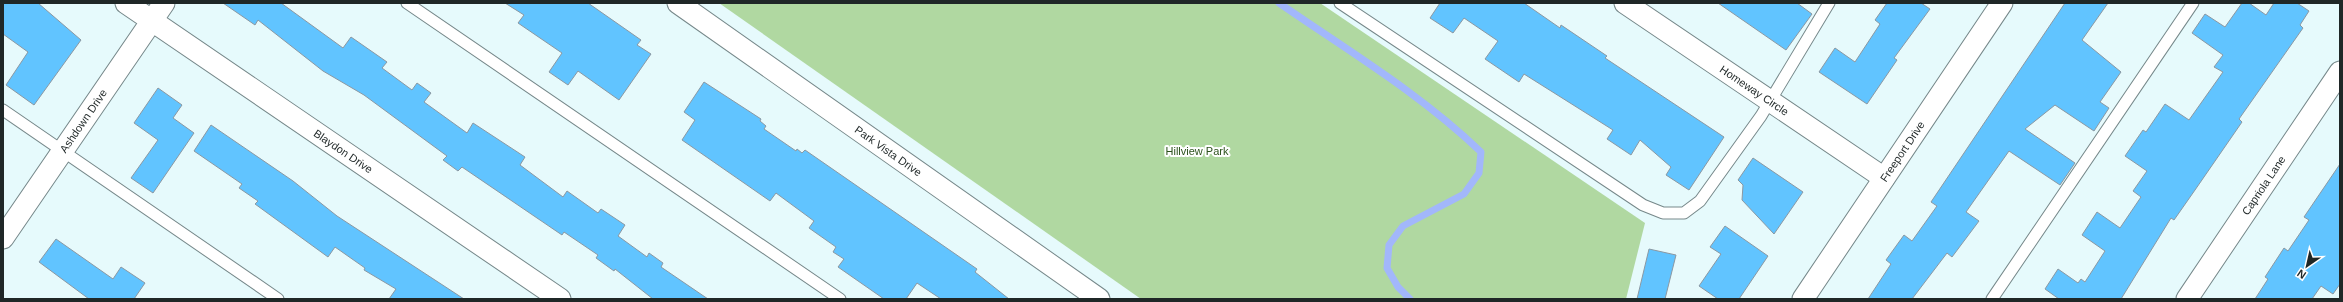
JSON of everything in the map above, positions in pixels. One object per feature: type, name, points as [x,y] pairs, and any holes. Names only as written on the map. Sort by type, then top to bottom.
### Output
[{"type":"street","name":"Blaydon Drive","points":[[126,3],[560,299]]},
{"type":"street","name":"Ashdown Drive","points":[[3,238],[164,3]]},
{"type":"street","name":"Park Vista Drive","points":[[678,3],[1099,299]]},
{"type":"street","name":"Homeway Circle","points":[[1625,3],[1884,178]]},
{"type":"street","name":"Freeport Drive","points":[[1803,299],[2002,3]]},
{"type":"street","name":"Capriola Lane","points":[[2187,299],[2340,72]]},
{"type":"lane","points":[[406,3],[840,299]]},
{"type":"lane","points":[[1340,3],[1643,205],[1663,213],[1684,212],[1700,201],[1770,101],[1829,3]]},
{"type":"lane","points":[[1992,299],[2193,3]]},
{"type":"lane","points":[[3,110],[278,299]]},
{"type":"green space","name":"Hillview Park","points":[[719,3],[1320,3],[1645,223],[1626,299],[1141,299]]},
{"type":"building","points":[[3,3],[38,3],[81,40],[34,105],[6,85],[28,52],[3,34]]},
{"type":"building","points":[[223,3],[281,3],[343,48],[351,37],[387,62],[382,68],[412,90],[417,83],[431,93],[424,102],[467,133],[473,123],[525,157],[520,165],[563,197],[567,191],[598,213],[601,209],[625,225],[618,236],[647,257],[649,253],[663,263],[661,267],[708,299],[653,299],[615,269],[614,271],[596,258],[598,255],[564,232],[562,235],[462,167],[458,171],[443,160],[447,156],[364,95],[323,71],[258,20],[255,25]]},
{"type":"building","points":[[505,3],[588,3],[641,40],[637,45],[651,54],[619,100],[578,71],[568,85],[549,72],[562,53],[518,23],[524,15]]},
{"type":"building","points":[[1440,3],[1524,3],[1560,28],[1561,25],[1607,56],[1605,58],[1724,137],[1689,190],[1666,175],[1671,167],[1640,140],[1631,155],[1607,139],[1613,130],[1524,74],[1519,82],[1485,59],[1498,41],[1464,18],[1453,33],[1430,18]]},
{"type":"building","points":[[1718,3],[1797,3],[1812,14],[1786,50]]},
{"type":"building","points":[[1887,3],[1921,3],[1930,9],[1894,58],[1897,60],[1867,104],[1819,72],[1835,48],[1855,62],[1880,24],[1875,20]]},
{"type":"building","points":[[2065,3],[2108,3],[2082,40],[2121,72],[2100,102],[2109,108],[2094,131],[2055,105],[2025,129],[2075,163],[2060,185],[2009,151],[1966,212],[1979,221],[1952,257],[1947,253],[1912,299],[1868,299],[1891,264],[1886,260],[1904,235],[1912,241],[1937,206],[1931,202]]},
{"type":"building","points":[[2242,3],[2249,3],[2266,15],[2274,3],[2297,3],[2309,11],[2300,25],[2303,28],[2239,119],[2242,122],[2174,220],[2171,218],[2121,299],[2059,299],[2045,289],[2058,269],[2078,283],[2081,279],[2085,282],[2105,251],[2082,235],[2097,212],[2120,228],[2141,197],[2133,191],[2147,171],[2125,156],[2143,130],[2146,132],[2165,104],[2189,120],[2223,72],[2214,67],[2223,55],[2192,33],[2205,14],[2225,27]]},
{"type":"building","points":[[704,82],[761,119],[760,121],[766,126],[764,129],[796,151],[797,149],[802,153],[805,150],[977,269],[975,272],[1009,299],[941,299],[917,283],[906,299],[884,299],[838,267],[844,259],[833,252],[836,247],[809,228],[814,221],[776,193],[770,201],[682,140],[695,120],[684,112]]},
{"type":"building","points":[[158,88],[182,105],[173,118],[194,133],[153,193],[131,178],[158,140],[134,123]]},
{"type":"building","points":[[211,125],[293,181],[337,216],[464,299],[389,299],[396,289],[364,270],[365,268],[335,247],[328,257],[255,204],[258,201],[239,188],[242,184],[194,151]]},
{"type":"building","points":[[1753,158],[1803,192],[1774,234],[1742,200],[1743,185],[1738,180]]},
{"type":"building","points":[[2340,164],[2340,284],[2333,294],[2321,286],[2312,299],[2255,299],[2268,279],[2265,277],[2284,248],[2288,251],[2309,220],[2304,217]]},
{"type":"building","points":[[1725,226],[1768,256],[1739,299],[1718,299],[1699,286],[1721,254],[1710,247]]},
{"type":"building","points":[[56,239],[113,279],[121,267],[145,283],[134,299],[89,299],[39,262]]},
{"type":"building","points":[[1649,249],[1676,255],[1665,299],[1637,299]]},
{"type":"waterway","points":[[1279,3],[1409,92],[1434,111],[1481,152],[1479,173],[1464,194],[1403,226],[1389,245],[1387,268],[1398,287],[1410,299]]}]
